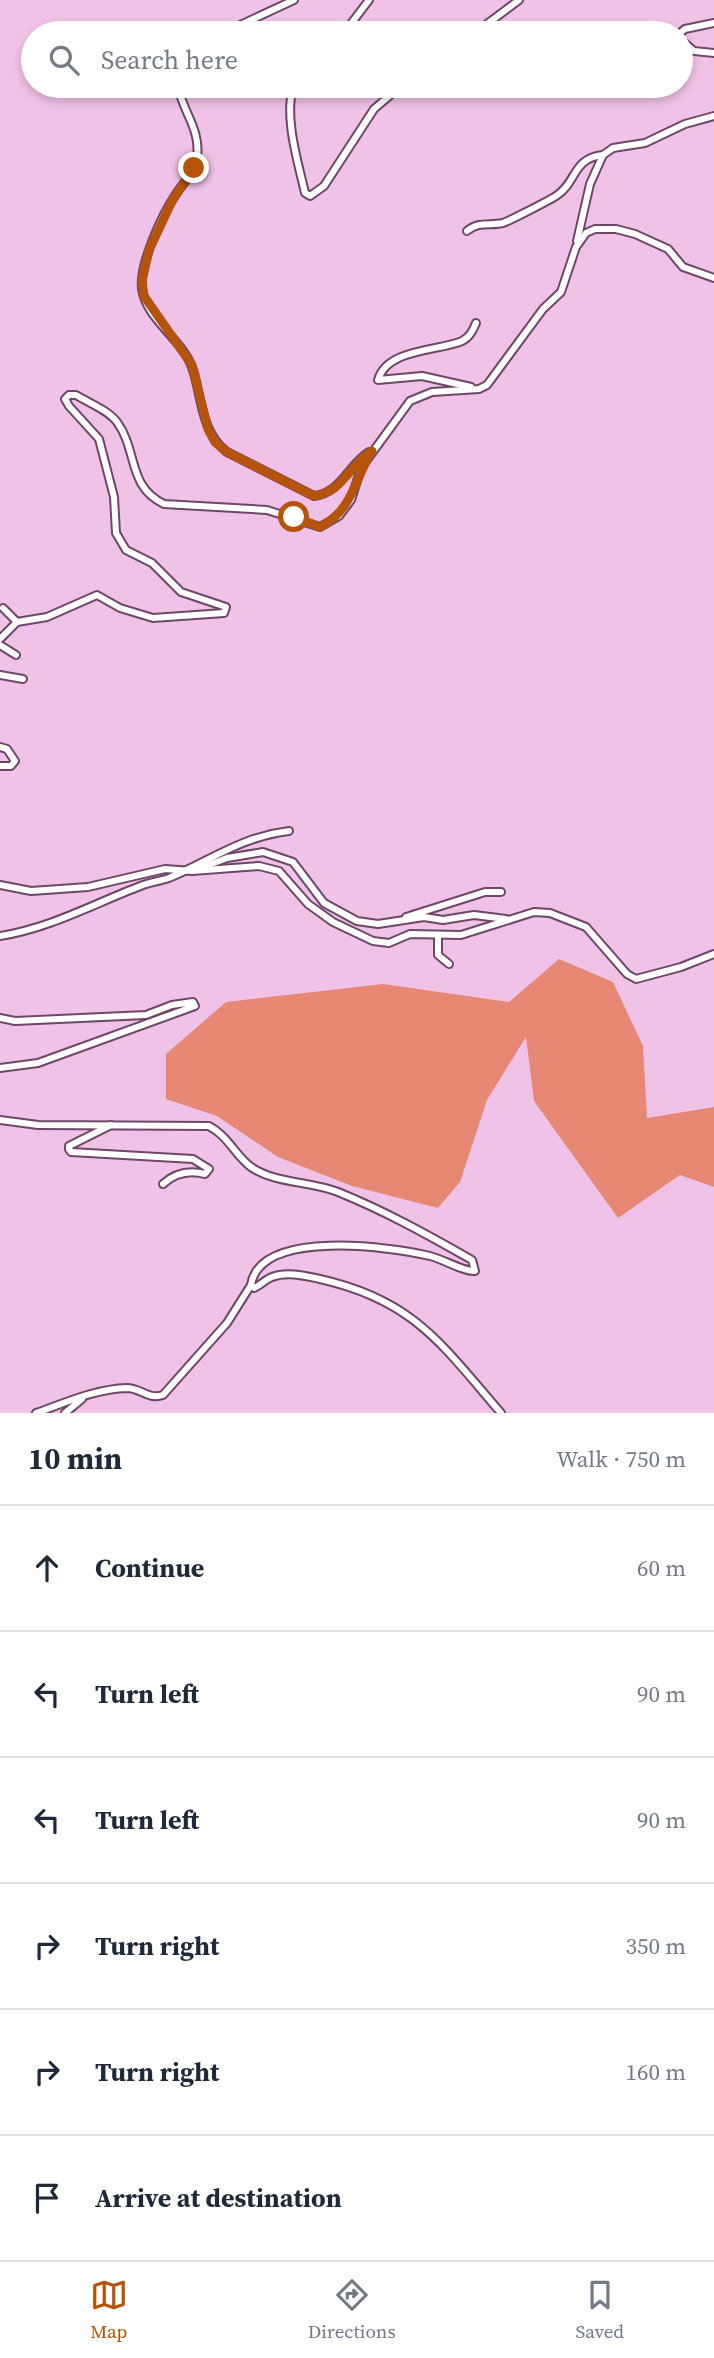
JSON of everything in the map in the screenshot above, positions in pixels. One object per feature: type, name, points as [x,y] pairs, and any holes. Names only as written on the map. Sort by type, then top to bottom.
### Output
[{"type":"street","points":[[249,21],[294,0]]},
{"type":"street","points":[[353,21],[369,0]]},
{"type":"street","points":[[491,21],[519,0]]},
{"type":"street","points":[[693,27],[714,23]]},
{"type":"street","points":[[693,50],[714,53]]},
{"type":"street","points":[[183,98],[194,124],[197,154],[191,175],[172,201],[149,250],[142,289],[151,309],[192,365],[211,435],[227,452],[314,496],[335,489],[359,458],[372,451]]},
{"type":"street","points":[[293,98],[292,123],[301,178],[305,193],[310,196],[324,186],[372,111],[387,98]]},
{"type":"street","points":[[467,231],[480,224],[506,222],[556,196],[590,156],[603,155],[613,148],[645,143],[685,124],[714,116]]},
{"type":"street","points":[[0,639],[17,622],[47,618],[97,595],[120,608],[153,618],[220,615],[226,607],[181,592],[152,563],[125,550],[116,533],[114,497],[99,439],[69,406],[65,399],[69,395],[76,395],[117,421],[141,486],[150,497],[164,504],[267,510],[320,527],[339,516],[351,500],[361,468],[406,407],[419,395],[479,389],[487,385],[543,309],[561,292],[576,247],[590,184],[603,155]]},
{"type":"street","points":[[576,247],[586,233],[595,229],[616,229],[662,245],[683,267],[714,278]]},
{"type":"street","points":[[476,323],[462,341],[413,352],[389,365],[378,380],[426,376],[479,389]]},
{"type":"street","points":[[3,608],[17,622]]},
{"type":"street","points":[[0,645],[16,655]]},
{"type":"street","points":[[0,676],[23,679]]},
{"type":"street","points":[[0,747],[14,756],[15,761],[11,766],[0,766]]},
{"type":"street","points":[[0,936],[24,932],[61,920],[260,835],[289,831]]},
{"type":"street","points":[[192,871],[246,854],[280,856],[293,862],[324,903],[357,921],[378,924],[402,919],[424,917],[443,920],[474,915],[511,919]]},
{"type":"street","points":[[0,885],[31,891],[88,887],[130,875],[165,869],[192,871],[260,866],[279,871],[308,905],[333,922],[373,941],[389,943],[410,934],[461,935],[534,912],[550,913],[586,927],[627,974],[636,979],[681,967],[714,954]]},
{"type":"street","points":[[402,919],[416,912],[434,910],[485,892],[501,892]]},
{"type":"street","points":[[438,935],[438,955],[449,964]]},
{"type":"street","points":[[0,1018],[15,1021],[146,1015],[186,1002],[193,1002],[195,1006],[38,1063],[0,1068]]},
{"type":"street","points":[[0,1120],[38,1125],[209,1126],[225,1137],[252,1167],[291,1182],[338,1192],[408,1223],[472,1260],[476,1267],[471,1273],[455,1263],[401,1250],[326,1246],[279,1255],[257,1272],[227,1323],[163,1395],[149,1396],[126,1388],[86,1395],[36,1413]]},
{"type":"street","points":[[113,1124],[69,1146],[69,1149],[71,1152],[193,1159],[209,1169],[205,1174],[193,1171],[179,1174],[163,1184]]},
{"type":"street","points":[[251,1285],[254,1288],[272,1277],[307,1277],[355,1287],[413,1317],[447,1349],[501,1413]]},
{"type":"street","points":[[65,1413],[86,1395]]},
{"type":"shaded area","points":[[559,959],[613,982],[643,1046],[647,1118],[714,1107],[714,1187],[680,1175],[618,1218],[534,1101],[526,1037],[487,1100],[460,1182],[438,1208],[352,1186],[278,1157],[217,1116],[166,1099],[166,1054],[226,1002],[383,984],[509,1002]]},
{"type":"route","points":[[194,168],[172,201],[149,250],[142,289],[151,309],[192,365],[208,429],[215,442],[227,452],[314,496],[335,489],[359,458],[372,451],[361,468],[351,500],[339,516],[320,527],[294,517]]}]
